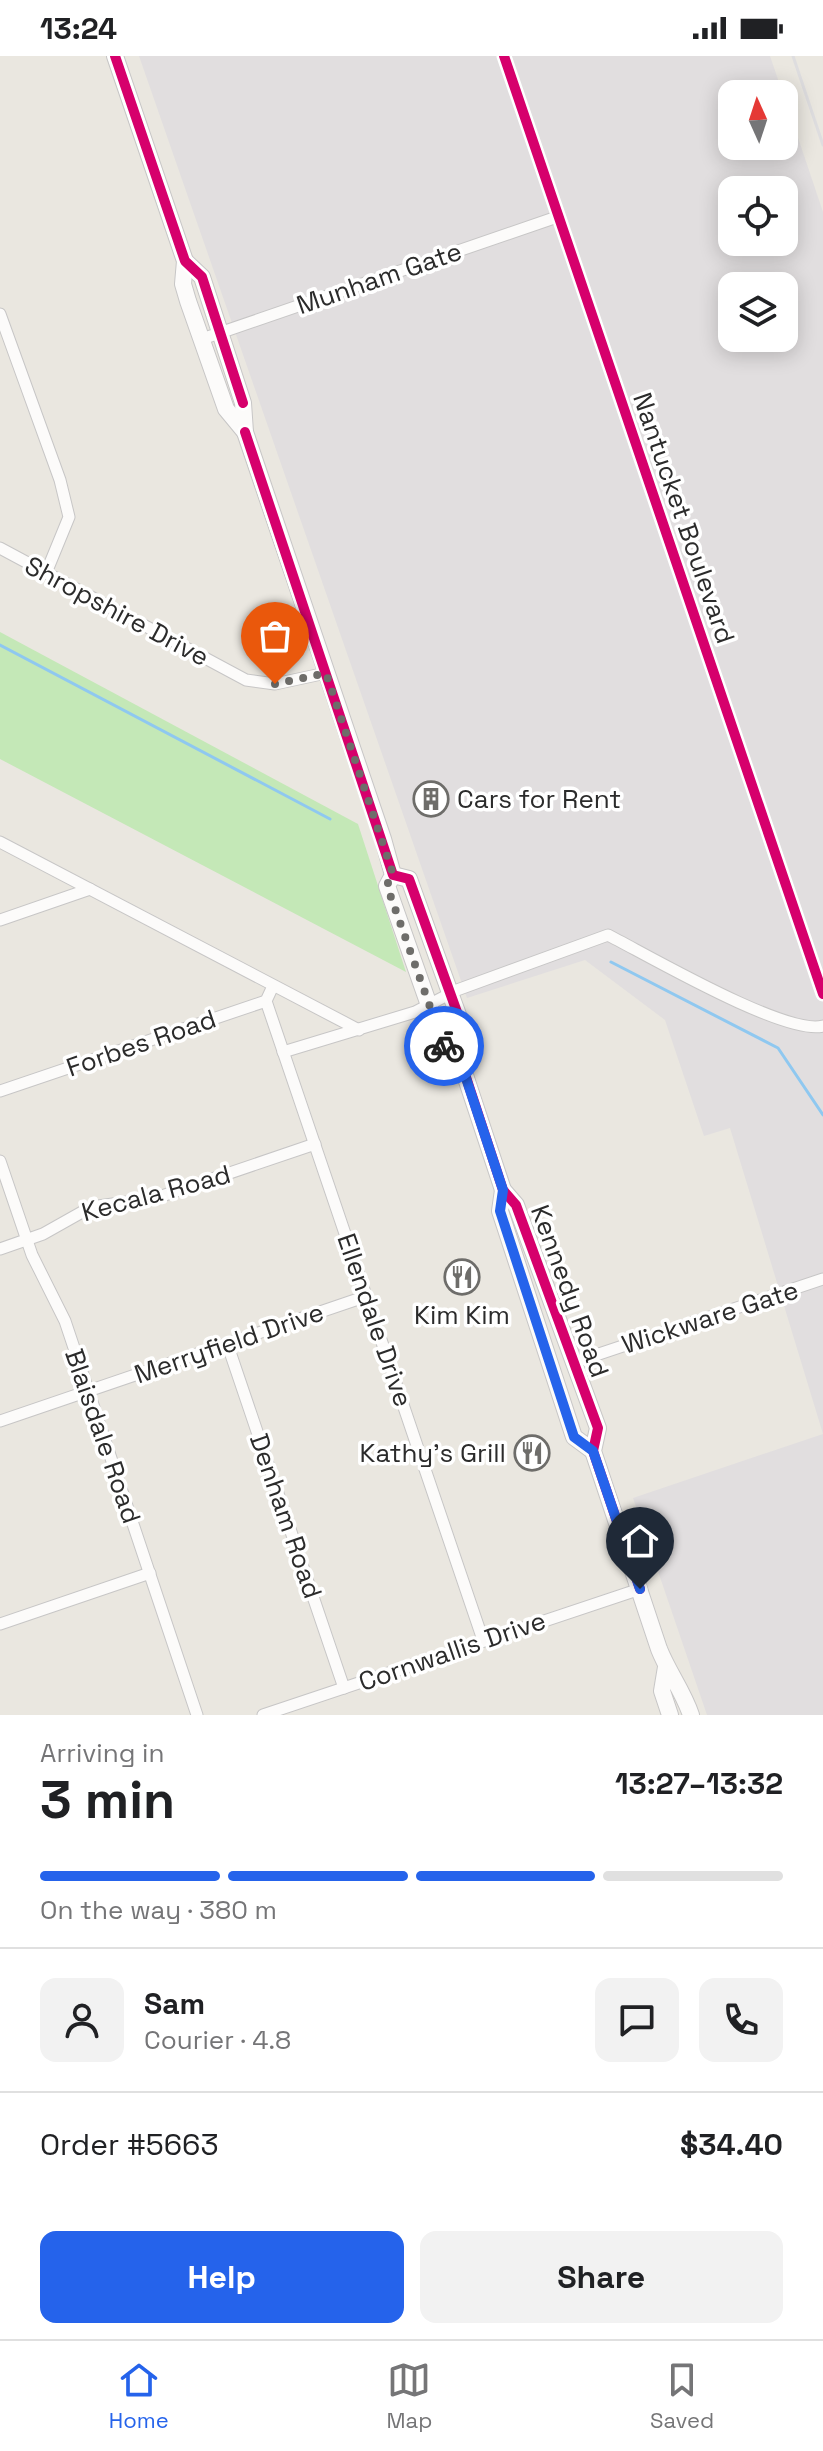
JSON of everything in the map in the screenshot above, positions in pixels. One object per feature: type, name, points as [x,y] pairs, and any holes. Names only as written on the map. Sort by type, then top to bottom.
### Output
[{"type":"main road","name":"Kennedy Road","points":[[115,56],[185,261],[183,284],[226,409],[245,432]]},
{"type":"main road","name":"Kennedy Road","points":[[185,261],[202,277],[243,403],[245,432],[393,875],[387,886],[443,1045],[459,1057],[503,1190],[516,1205],[598,1428],[593,1451],[666,1667],[682,1689],[691,1715]]},
{"type":"main road","name":"Kennedy Road","points":[[393,875],[409,879],[451,993],[466,1037],[459,1057]]},
{"type":"main road","name":"Kennedy Road","points":[[503,1190],[500,1211],[574,1437],[593,1451]]},
{"type":"main road","name":"Wickware Gate","points":[[551,1370],[572,1363]]},
{"type":"main road","name":"Kennedy Road","points":[[666,1667],[662,1691],[670,1715]]},
{"type":"street","name":"Nantucket Boulevard","points":[[504,56],[823,994]]},
{"type":"street","name":"Munham Gate","points":[[202,339],[557,217]]},
{"type":"street","points":[[0,314],[60,480],[69,517],[46,573]]},
{"type":"street","name":"Shropshire Drive","points":[[0,548],[246,680],[275,684],[326,673]]},
{"type":"street","points":[[0,842],[359,1030]]},
{"type":"street","points":[[0,920],[90,889]]},
{"type":"street","points":[[283,1052],[429,1005],[451,993],[608,935],[779,1022],[805,1027],[823,1026]]},
{"type":"street","points":[[266,1001],[273,986]]},
{"type":"street","name":"Ellendale Drive","points":[[266,1001],[483,1640]]},
{"type":"street","name":"Forbes Road","points":[[0,1091],[266,1001]]},
{"type":"street","name":"Kecala Road","points":[[0,1249],[27,1240],[91,1207],[156,1198],[315,1144]]},
{"type":"street","name":"Blaisdale Road","points":[[0,1161],[27,1240],[61,1311],[197,1715]]},
{"type":"street","name":"Wickware Gate","points":[[572,1363],[823,1279]]},
{"type":"street","name":"Merryfield Drive","points":[[0,1421],[367,1296]]},
{"type":"street","name":"Denham Road","points":[[227,1343],[344,1688]]},
{"type":"street","points":[[0,1624],[150,1573]]},
{"type":"street","name":"Cornwallis Drive","points":[[263,1715],[640,1589]]},
{"type":"shaded area","points":[[139,56],[770,56],[778,80],[718,80],[718,160],[798,160],[798,138],[823,212],[823,1434],[730,1128],[704,1136],[665,1020],[585,960],[467,998]]},
{"type":"shaded area","points":[[823,1434],[823,1715],[707,1715],[633,1498]]},
{"type":"green space","points":[[0,632],[358,824],[406,972],[0,759]]},
{"type":"waterway","points":[[0,645],[330,819]]},
{"type":"waterway","points":[[611,962],[778,1048],[823,1115]]},
{"type":"railway","points":[[793,56],[823,145]]},
{"type":"cycle path","points":[[115,56],[185,261],[202,277],[243,403]]},
{"type":"cycle path","points":[[504,56],[823,994]]},
{"type":"cycle path","points":[[245,432],[393,875],[409,879],[466,1037],[459,1057]]},
{"type":"cycle path","points":[[462,1065],[503,1190],[516,1205],[598,1428],[593,1451],[640,1589]]},
{"type":"way so far","points":[[275,684],[326,673],[383,839],[393,875],[387,886],[444,1046]]},
{"type":"place","name":"Cars for Rent","points":[[431,799]]},
{"type":"place","name":"Kim Kim","points":[[462,1277]]},
{"type":"place","name":"Kathy's Grill","points":[[532,1453]]},
{"type":"route","points":[[444,1046],[459,1057],[501,1182],[500,1211],[574,1437],[593,1451],[640,1589]]}]
